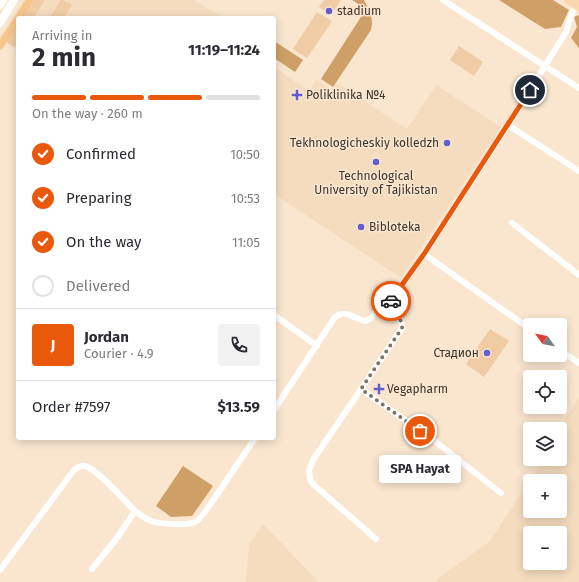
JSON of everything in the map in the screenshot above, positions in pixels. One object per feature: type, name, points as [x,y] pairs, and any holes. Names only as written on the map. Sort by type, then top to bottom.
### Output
[{"type":"street","points":[[0,5],[3,0]]},
{"type":"street","points":[[0,23],[14,0]]},
{"type":"street","points":[[443,0],[579,88]]},
{"type":"street","points":[[276,407],[338,314],[347,313],[366,321],[371,318],[379,306],[391,300],[424,254],[545,66],[566,32],[575,3]]},
{"type":"street","points":[[508,125],[579,171]]},
{"type":"street","points":[[512,223],[579,275]]},
{"type":"street","points":[[424,254],[523,324]]},
{"type":"street","points":[[376,539],[316,487],[310,478],[309,471],[312,460],[402,328],[402,322],[396,313],[391,300]]},
{"type":"street","points":[[276,316],[317,346]]},
{"type":"street","points":[[567,355],[579,363]]},
{"type":"street","points":[[361,389],[432,439],[501,493]]},
{"type":"street","points":[[0,570],[69,476],[80,466],[88,467],[135,511],[150,520],[161,524],[186,524],[195,522],[201,517],[254,440]]},
{"type":"street","points":[[92,569],[135,511]]},
{"type":"shaded area","points":[[24,0],[194,0],[220,16],[16,16],[16,49],[0,37]]},
{"type":"shaded area","points":[[26,0],[45,0],[34,16],[16,16],[16,44],[14,47],[1,38]]},
{"type":"shaded area","points":[[61,0],[72,5],[65,16],[50,16]]},
{"type":"shaded area","name":"stadium","points":[[324,0],[341,0],[331,15],[319,7]]},
{"type":"shaded area","points":[[352,0],[364,0],[369,11],[372,26],[371,30],[333,87],[321,79],[366,9]]},
{"type":"shaded area","points":[[499,0],[553,0],[569,10],[561,27],[545,29]]},
{"type":"shaded area","points":[[317,12],[332,21],[307,58],[293,49]]},
{"type":"shaded area","points":[[579,15],[579,48],[571,38],[577,27],[574,17]]},
{"type":"shaded area","points":[[276,42],[303,60],[295,72],[276,59]]},
{"type":"shaded area","points":[[459,46],[483,62],[474,76],[450,60]]},
{"type":"shaded area","name":"Technological University of Tajikistan","points":[[276,68],[309,91],[316,80],[332,90],[337,83],[407,129],[436,85],[501,127],[401,278],[276,195]]},
{"type":"shaded area","name":"Стадион","points":[[490,329],[509,341],[484,377],[466,364]]},
{"type":"shaded area","points":[[579,397],[579,582],[438,582],[437,579],[490,541],[523,490],[523,518],[567,518],[567,474],[533,474],[538,466],[567,466],[567,422],[563,422]]},
{"type":"shaded area","points":[[183,466],[213,486],[192,516],[171,517],[156,506]]},
{"type":"shaded area","points":[[263,524],[319,582],[246,582],[249,544]]},
{"type":"waterway","points":[[19,16],[30,0]]},
{"type":"waterway","points":[[0,46],[16,22]]},
{"type":"way so far","points":[[391,301],[402,322],[402,328],[361,389],[420,431]]},
{"type":"place","name":"stadium","points":[[329,11]]},
{"type":"place","name":"Poliklinika №4","points":[[297,95]]},
{"type":"place","name":"Tekhnologicheskiy kolledzh","points":[[447,143]]},
{"type":"place","name":"Technological University of Tajikistan","points":[[376,162]]},
{"type":"place","name":"Bibloteka","points":[[361,227]]},
{"type":"place","name":"Стадион","points":[[487,353]]},
{"type":"place","name":"Vegapharm","points":[[379,389]]},
{"type":"place","name":"SPA Hayat","points":[[420,431]]},
{"type":"route","points":[[391,301],[424,254],[530,90]]}]
